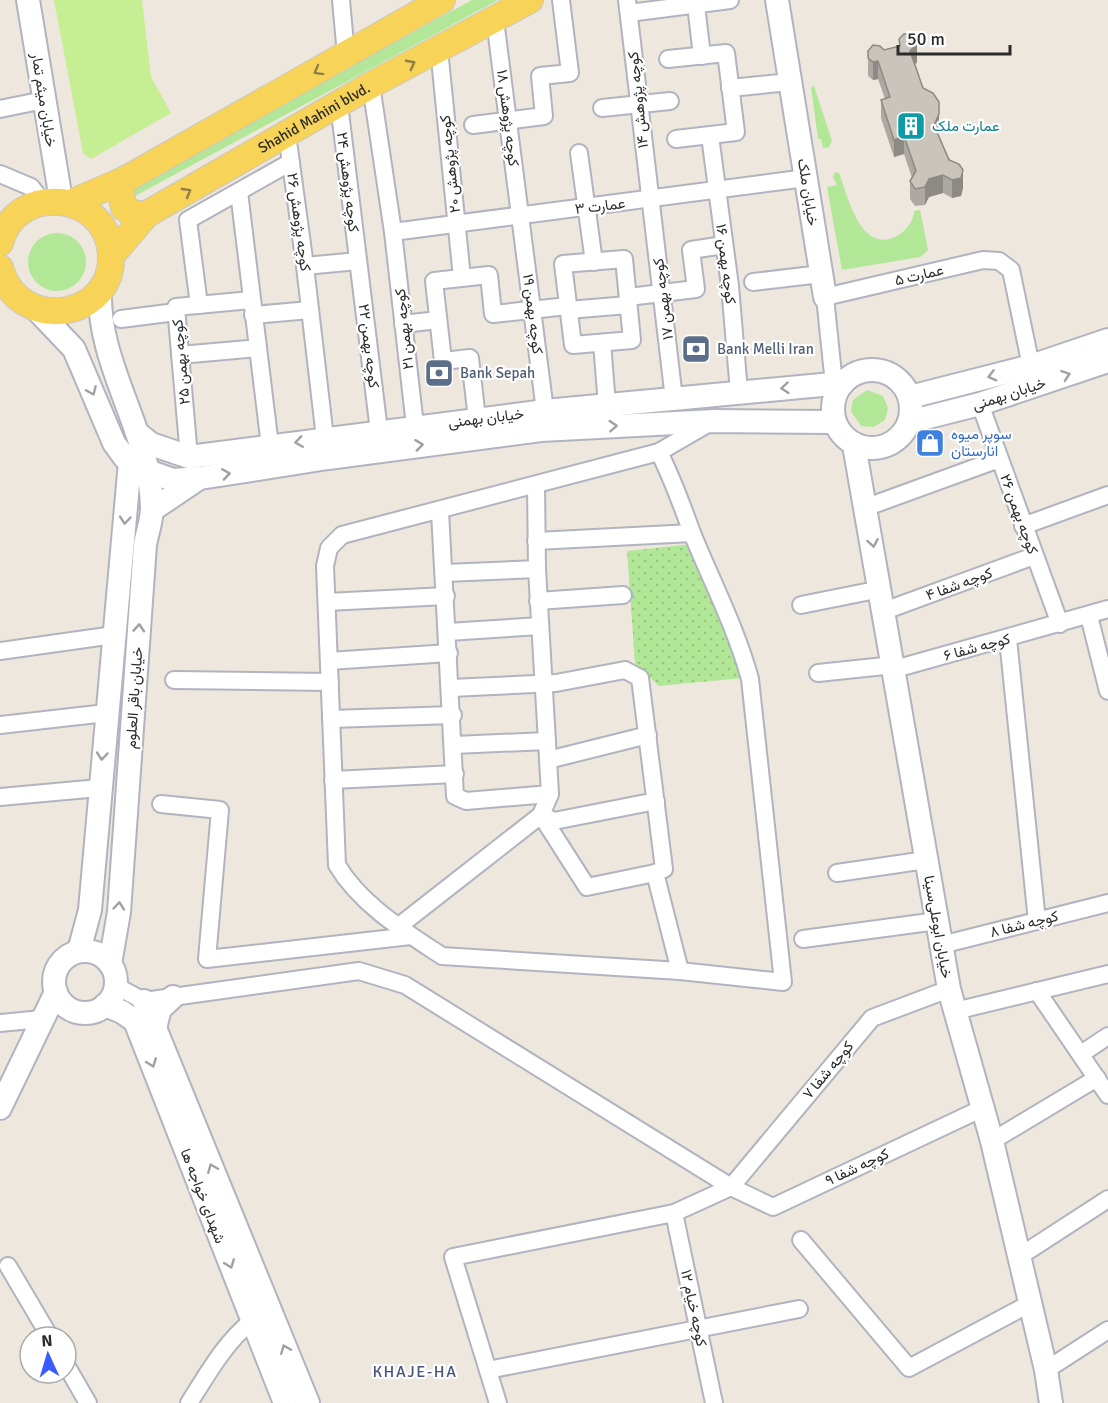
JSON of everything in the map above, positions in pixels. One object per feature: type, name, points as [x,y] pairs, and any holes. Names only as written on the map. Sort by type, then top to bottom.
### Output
[{"type":"main road","points":[[0,243],[10,222],[24,209],[59,201],[126,179],[442,0]]},
{"type":"main road","name":"Shahid Mahini blvd.","points":[[111,256],[147,214],[371,86],[530,0]]},
{"type":"main road","points":[[126,179],[120,190],[124,208],[135,214],[147,214]]},
{"type":"main road","points":[[0,268],[19,308],[54,312],[71,310],[88,302],[100,289],[108,273],[111,256],[109,238],[100,223],[88,210],[59,201]]},
{"type":"street","name":"خیابان میثم تمار","points":[[28,0],[59,201]]},
{"type":"street","points":[[340,0],[346,55]]},
{"type":"street","points":[[473,125],[544,116],[540,76],[570,73],[561,0]]},
{"type":"street","points":[[628,7],[696,5],[730,0]]},
{"type":"street","name":"خیابان ملک","points":[[777,0],[838,383]]},
{"type":"street","points":[[696,5],[702,56]]},
{"type":"street","name":"کوچه پژوهش ۱۴","points":[[628,7],[650,200]]},
{"type":"street","name":"کوچه پژوهش ۱۸","points":[[495,20],[520,216]]},
{"type":"street","name":"کوچه پژوهش ۲۰","points":[[439,49],[462,278]]},
{"type":"street","points":[[668,59],[726,53],[736,132],[676,139]]},
{"type":"street","points":[[730,88],[790,82]]},
{"type":"street","name":"کوچه بهمن ۲۱","points":[[371,86],[393,232],[415,426]]},
{"type":"street","points":[[0,109],[44,100]]},
{"type":"street","points":[[602,108],[670,101]]},
{"type":"street","name":"کوچه پژوهش ۲۴","points":[[339,104],[358,261]]},
{"type":"street","name":"کوچه پژوهش ۲۶","points":[[287,134],[325,438]]},
{"type":"street","name":"کوچه بهمن ۱۶","points":[[710,135],[740,392]]},
{"type":"street","points":[[579,153],[594,262]]},
{"type":"street","points":[[199,305],[188,220],[291,162]]},
{"type":"street","points":[[0,174],[59,201]]},
{"type":"street","name":"عمارت ۳","points":[[393,232],[806,178]]},
{"type":"street","points":[[239,192],[270,446]]},
{"type":"street","name":"کوچه بهمن ۱۷","points":[[650,200],[664,294],[674,399]]},
{"type":"street","name":"کوچه بهمن ۱۹","points":[[520,216],[545,411]]},
{"type":"street","points":[[477,419],[470,358],[443,361],[434,282],[489,275],[494,314],[628,301],[696,289],[691,250],[724,245]]},
{"type":"street","points":[[624,258],[628,301],[632,340],[573,345],[563,264],[624,258]]},
{"type":"street","name":"عمارت ۵","points":[[825,297],[983,260],[999,261],[1011,270],[1031,366]]},
{"type":"street","points":[[305,266],[358,261]]},
{"type":"street","name":"کوچه بهمن ۲۲","points":[[358,261],[379,431]]},
{"type":"street","points":[[753,282],[821,274]]},
{"type":"street","name":"خیابان باقر العلوم","points":[[79,951],[90,910],[114,635],[139,466],[137,433],[102,335],[100,289]]},
{"type":"street","name":"کوچه بهمن ۲۵","points":[[189,457],[176,307],[199,305],[310,310]]},
{"type":"street","points":[[19,308],[74,349],[114,442],[139,466]]},
{"type":"street","points":[[121,319],[176,312]]},
{"type":"street","points":[[403,324],[438,320]]},
{"type":"street","points":[[74,349],[78,337],[91,331],[102,335]]},
{"type":"street","name":"خیابان بهمنی","points":[[909,397],[1031,366],[1108,340]]},
{"type":"street","points":[[602,344],[607,405]]},
{"type":"street","points":[[180,355],[258,348]]},
{"type":"street","name":"خیابان بهمنی","points":[[909,422],[980,404],[1108,361]]},
{"type":"street","points":[[874,370],[896,378],[909,397],[909,422],[897,440],[887,446],[876,448],[854,445],[844,438],[834,422],[833,405],[838,383],[852,375],[874,370]]},
{"type":"street","name":"خیابان بهمنی","points":[[137,433],[151,444],[189,457],[545,411],[838,383]]},
{"type":"street","name":"کوچه بهمن ۲۶","points":[[980,404],[1060,624]]},
{"type":"street","points":[[659,452],[677,489],[692,532],[741,644],[750,679],[783,982],[680,971],[442,956],[405,931],[350,887],[337,865],[325,566],[329,548],[342,535],[659,452],[714,420]]},
{"type":"street","name":"خیابان بهمنی","points":[[139,466],[173,480],[541,430],[714,420],[834,422]]},
{"type":"street","name":"خیابان ابوعلی‌سینا","points":[[854,445],[867,507],[949,989],[992,1141],[1031,1303],[1051,1403]]},
{"type":"street","points":[[867,507],[999,459]]},
{"type":"street","name":"خیابان باقر العلوم","points":[[110,964],[119,912],[145,545],[152,510],[139,466]]},
{"type":"street","points":[[152,510],[200,478]]},
{"type":"street","points":[[161,804],[220,810],[207,959],[405,931],[540,815],[550,794],[538,601],[536,486]]},
{"type":"street","points":[[1023,526],[1108,495]]},
{"type":"street","points":[[440,511],[452,688],[455,796],[465,801],[550,794]]},
{"type":"street","points":[[536,541],[692,532]]},
{"type":"street","name":"کوچه شفا ۴","points":[[801,605],[883,600],[1034,556]]},
{"type":"street","points":[[445,573],[537,569]]},
{"type":"street","points":[[538,601],[623,595]]},
{"type":"street","points":[[327,602],[446,596]]},
{"type":"street","name":"کوچه شفا ۶","points":[[818,673],[894,667],[1008,639],[1108,609]]},
{"type":"street","points":[[1089,616],[1108,691]]},
{"type":"street","points":[[448,632],[540,626]]},
{"type":"street","points":[[0,651],[114,635]]},
{"type":"street","points":[[1008,639],[1037,921]]},
{"type":"street","points":[[329,661],[450,653]]},
{"type":"street","points":[[452,688],[556,683],[626,670],[640,678],[664,869],[655,873],[587,887],[540,815]]},
{"type":"street","points":[[174,680],[330,682]]},
{"type":"street","points":[[0,724],[106,713]]},
{"type":"street","points":[[331,719],[453,715]]},
{"type":"street","points":[[548,760],[648,735]]},
{"type":"street","points":[[454,745],[547,741]]},
{"type":"street","points":[[333,780],[455,774]]},
{"type":"street","points":[[0,797],[99,788]]},
{"type":"street","points":[[540,815],[554,821],[656,801]]},
{"type":"street","points":[[837,873],[926,860]]},
{"type":"street","points":[[655,873],[680,971]]},
{"type":"street","name":"کوچه شفا ۸","points":[[941,945],[1108,903]]},
{"type":"street","points":[[803,939],[936,921]]},
{"type":"street","points":[[79,951],[99,954],[110,964],[116,978],[110,996],[87,1013],[77,1012],[60,1000],[54,981],[61,962],[79,951]]},
{"type":"street","points":[[110,996],[144,1001],[359,971],[405,985],[731,1187]]},
{"type":"street","points":[[955,1011],[1108,974]]},
{"type":"street","name":"کوچه شفا ۷","points":[[731,1187],[872,1018],[949,989]]},
{"type":"street","points":[[0,1108],[56,992]]},
{"type":"street","points":[[1036,992],[1108,1095]]},
{"type":"street","name":"شهدای خواجه ها","points":[[110,996],[122,1012],[135,1021],[285,1403]]},
{"type":"street","points":[[155,1029],[156,1018],[160,1010],[173,997]]},
{"type":"street","name":"شهدای خواجه ها","points":[[144,1001],[308,1403]]},
{"type":"street","points":[[0,1023],[42,1019]]},
{"type":"street","points":[[1081,1054],[1108,1036]]},
{"type":"street","points":[[992,1141],[1097,1078]]},
{"type":"street","name":"کوچه شفا ۹","points":[[731,1187],[772,1207],[983,1107]]},
{"type":"street","points":[[498,1403],[453,1257],[674,1213],[731,1187]]},
{"type":"street","points":[[1020,1256],[1108,1198]]},
{"type":"street","name":"کوچه خیام ۱۲","points":[[674,1213],[714,1403]]},
{"type":"street","points":[[801,1240],[909,1368],[1031,1303]]},
{"type":"street","points":[[3,1263],[42,1325]]},
{"type":"street","points":[[488,1370],[799,1309]]},
{"type":"street","points":[[189,1403],[224,1350],[240,1330],[252,1321]]},
{"type":"street","points":[[1046,1371],[1108,1330]]},
{"type":"street","points":[[78,1385],[88,1403]]},
{"type":"green space","points":[[54,0],[142,0],[151,77],[171,113],[91,159],[83,153]]},
{"type":"green space","points":[[472,0],[498,0],[133,197],[132,186]]},
{"type":"green space","points":[[814,86],[832,141],[829,147],[823,148],[821,139],[818,139],[811,87]]},
{"type":"green space","points":[[835,172],[839,173],[858,220],[874,237],[884,240],[897,236],[909,225],[914,211],[920,210],[928,250],[920,257],[842,270],[827,187],[837,185],[833,177]]},
{"type":"green space","points":[[51,233],[63,233],[73,237],[82,246],[86,268],[78,283],[63,291],[51,291],[41,287],[32,278],[28,268],[28,256],[32,246],[41,237]]},
{"type":"green space","points":[[867,390],[883,396],[888,408],[885,420],[874,427],[861,426],[851,411],[853,400]]},
{"type":"green space","points":[[692,544],[734,650],[742,678],[659,686],[635,663],[627,551]]},
{"type":"building","name":"عمارت ملک","points":[[904,34],[916,37],[917,44],[910,51],[923,88],[933,93],[939,102],[939,114],[934,125],[949,160],[959,164],[963,170],[961,178],[952,180],[943,175],[929,179],[925,187],[915,189],[910,181],[916,171],[904,136],[894,140],[881,100],[890,97],[878,61],[873,62],[868,58],[868,51],[873,45],[880,46],[884,50],[900,46],[899,39]]},
{"type":"place","name":"عمارت ملک","points":[[911,126]]},
{"type":"place","name":"Bank Melli Iran","points":[[696,349]]},
{"type":"place","name":"Bank Sepah","points":[[439,373]]},
{"type":"place","name":"سوپر میوه انارستان","points":[[930,443]]},
{"type":"district","name":"KHAJE-HA","points":[[415,1372]]}]
